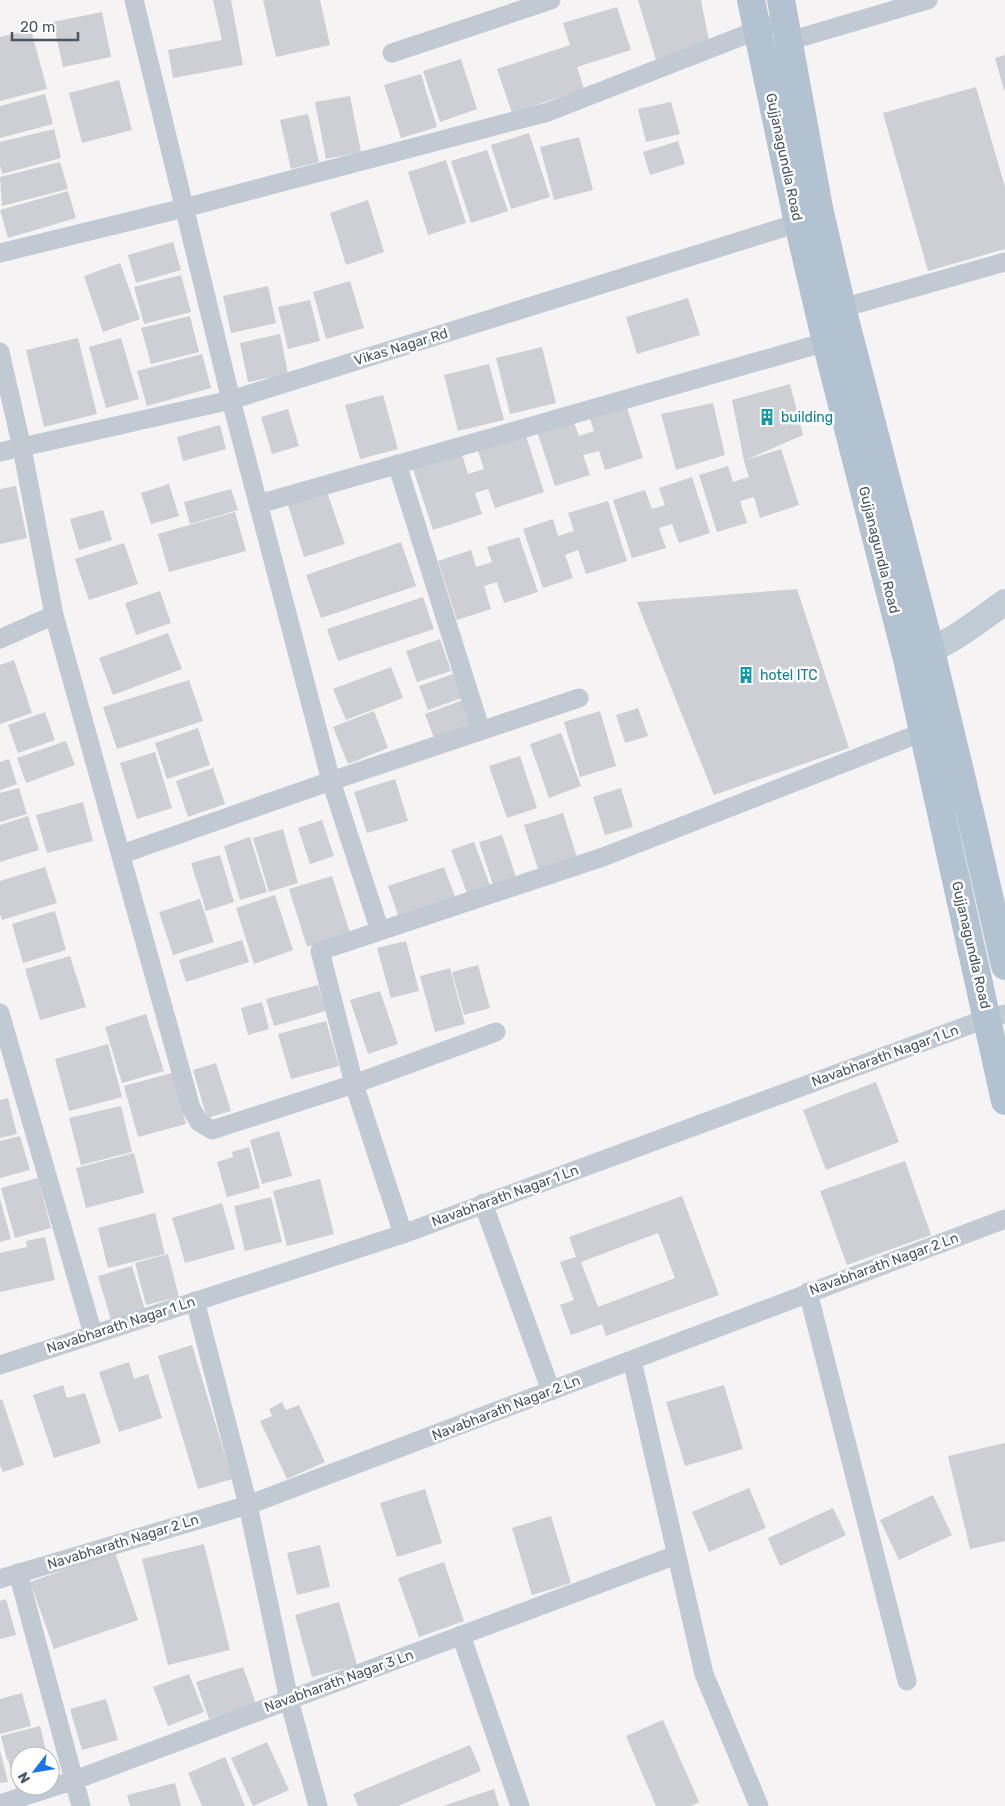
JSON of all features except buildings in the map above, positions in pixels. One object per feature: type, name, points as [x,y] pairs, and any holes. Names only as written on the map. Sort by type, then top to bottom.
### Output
[{"type":"main road","name":"Gujjanagundla Road","points":[[751,0],[798,223],[826,342],[919,655],[969,808],[1005,966]]},
{"type":"main road","name":"Gujjanagundla Road","points":[[786,20],[819,208],[919,655],[923,732],[996,1016],[1005,1101]]},
{"type":"street","points":[[134,0],[231,400],[332,781],[380,931]]},
{"type":"street","points":[[392,53],[551,0]]},
{"type":"street","points":[[0,253],[184,208],[548,112],[786,20],[928,0]]},
{"type":"street","name":"Vikas Nagar Rd","points":[[0,452],[231,400],[798,223]]},
{"type":"street","points":[[842,308],[1005,262]]},
{"type":"street","points":[[259,504],[826,342]]},
{"type":"street","points":[[0,352],[22,448],[54,616],[122,854],[191,1108],[199,1122],[212,1130],[354,1084],[496,1032]]},
{"type":"street","points":[[397,464],[480,731]]},
{"type":"street","points":[[919,655],[946,643],[1005,602]]},
{"type":"street","points":[[0,639],[54,616]]},
{"type":"street","points":[[122,854],[579,698]]},
{"type":"street","points":[[403,1234],[354,1084],[320,951],[603,857],[923,732]]},
{"type":"street","points":[[0,1013],[93,1334]]},
{"type":"street","name":"Navabharath Nagar 1 Ln","points":[[0,1365],[403,1234],[996,1016]]},
{"type":"street","points":[[483,1203],[551,1391]]},
{"type":"street","name":"Navabharath Nagar 2 Ln","points":[[0,1579],[248,1505],[1005,1219]]},
{"type":"street","points":[[808,1292],[907,1681]]},
{"type":"street","points":[[195,1301],[248,1505],[289,1700],[318,1806]]},
{"type":"street","points":[[632,1360],[704,1674],[759,1806]]},
{"type":"street","name":"Navabharath Nagar 3 Ln","points":[[0,1804],[75,1780],[676,1555]]},
{"type":"street","points":[[18,1573],[81,1806]]},
{"type":"street","points":[[461,1635],[520,1806]]},
{"type":"place","name":"building","points":[[767,417]]},
{"type":"place","name":"hotel ITC","points":[[746,675]]}]
